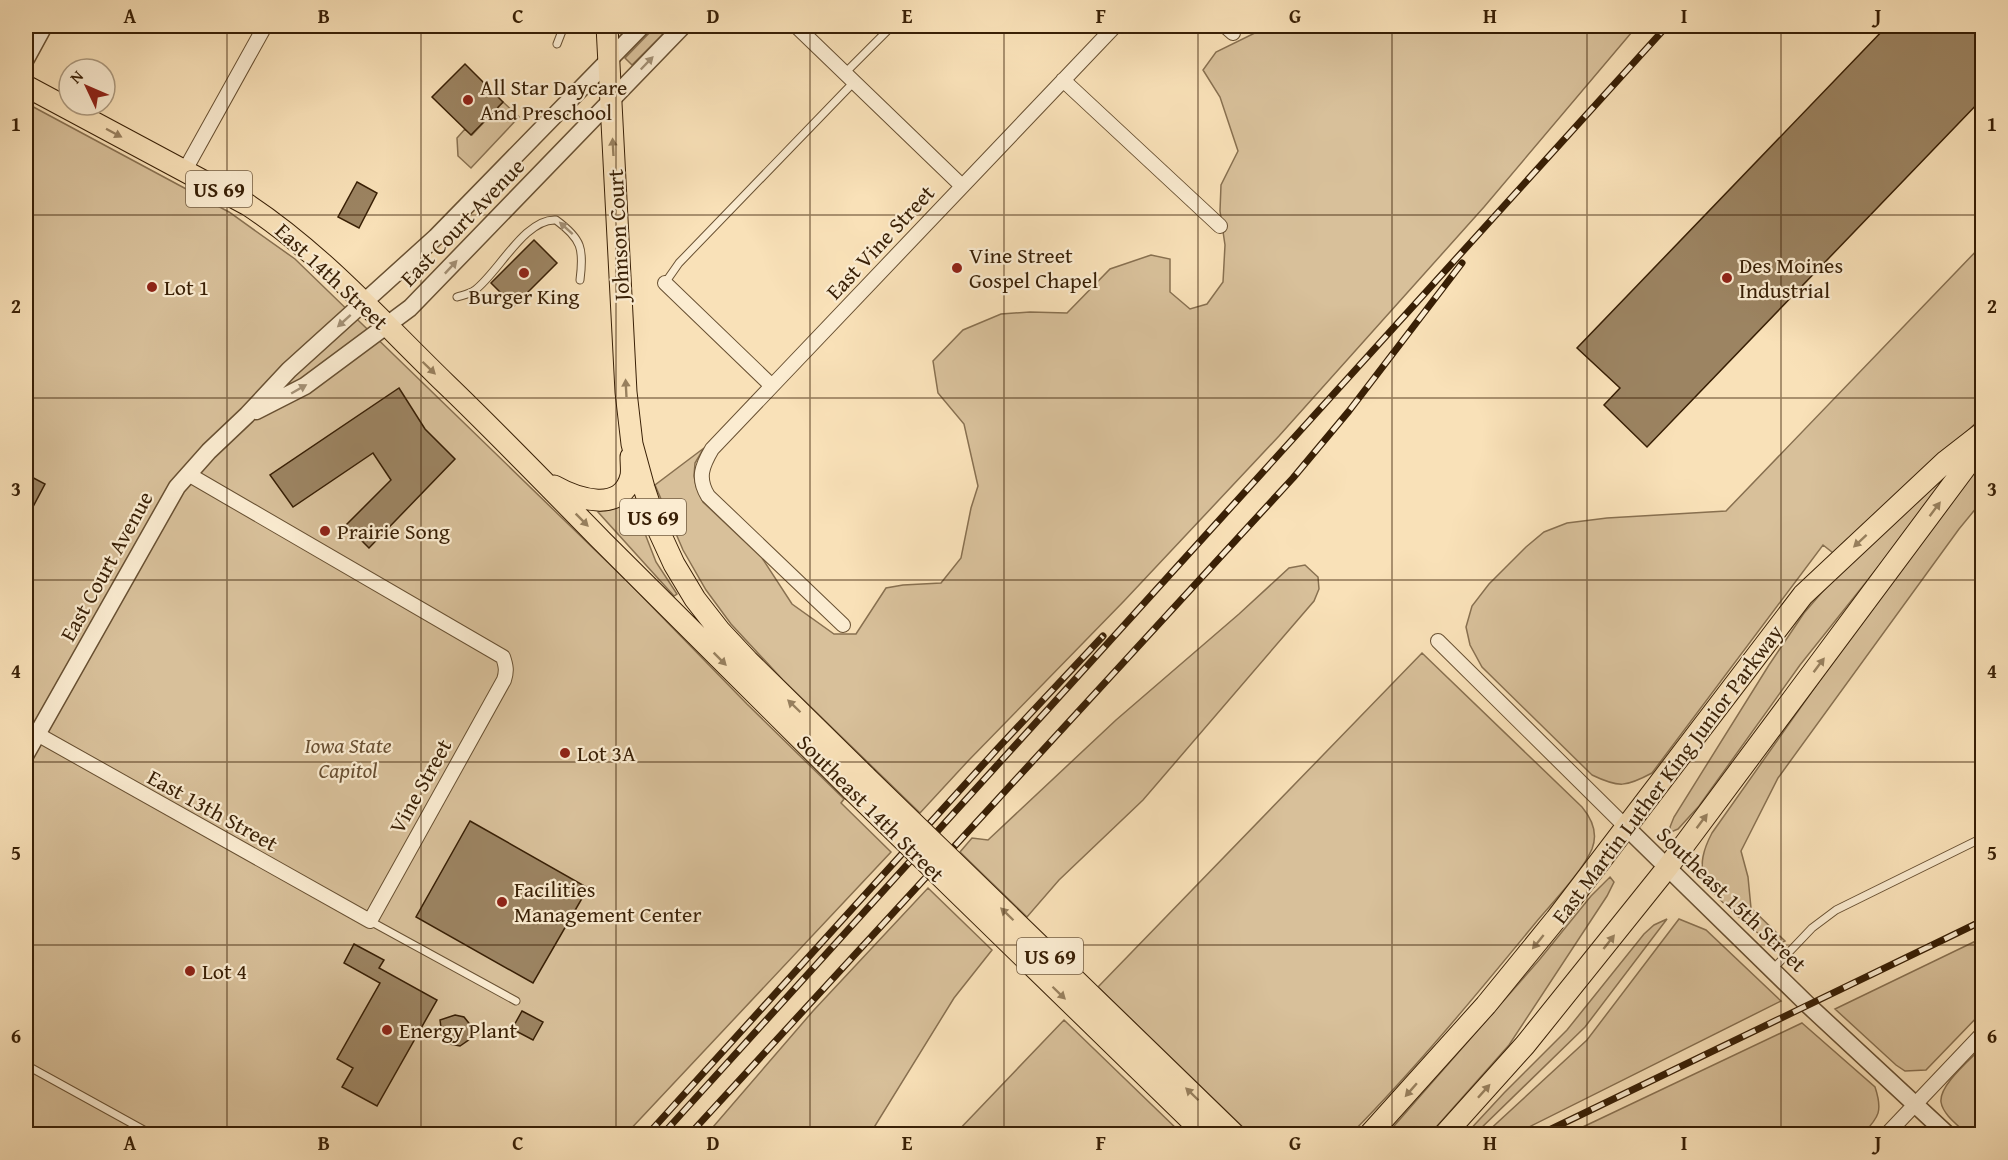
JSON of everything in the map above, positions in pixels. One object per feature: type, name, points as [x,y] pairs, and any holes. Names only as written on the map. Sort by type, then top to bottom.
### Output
[{"type":"main road","name":"Johnson Court","points":[[607,26],[626,392],[632,444]]},
{"type":"main road","name":"East 14th Street","points":[[26,86],[185,170],[248,205],[281,227],[321,260],[541,479]]},
{"type":"main road","name":"East Martin Luther King Junior Parkway","points":[[1370,1134],[1486,1005],[1556,919],[1803,595],[1947,461],[1983,433]]},
{"type":"main road","points":[[541,479],[573,497],[590,500],[611,499],[624,491],[631,477],[632,444]]},
{"type":"main road","name":"Southeast 14th Street","points":[[632,444],[657,527],[674,564],[695,599],[720,631],[859,783],[1204,1134]]},
{"type":"main road","points":[[1445,1134],[1525,1045],[1667,868],[1983,445]]},
{"type":"main road","name":"Southeast 14th Street","points":[[541,479],[859,783],[1234,1134]]},
{"type":"street","points":[[26,59],[44,26]]},
{"type":"street","points":[[185,170],[265,26]]},
{"type":"street","name":"East Court Avenue","points":[[26,754],[163,509],[188,474],[289,370],[444,230],[642,26]]},
{"type":"street","name":"East Court Avenue","points":[[247,415],[305,386],[388,327],[410,308],[683,26]]},
{"type":"street","points":[[796,26],[962,186]]},
{"type":"street","name":"East Vine Street","points":[[843,625],[708,496],[703,488],[701,475],[703,464],[712,449],[1115,26]]},
{"type":"street","points":[[1063,80],[1220,226]]},
{"type":"street","points":[[665,283],[772,386]]},
{"type":"street","name":"Vine Street","points":[[188,474],[503,657],[506,672],[370,921]]},
{"type":"street","name":"Southeast 15th Street","points":[[1438,641],[1667,868],[1947,1134]]},
{"type":"street","name":"East 13th Street","points":[[37,735],[370,921]]},
{"type":"street","points":[[1887,1134],[1983,1034]]},
{"type":"lane","points":[[557,44],[564,26]]},
{"type":"lane","points":[[665,283],[679,263],[849,78],[892,26]]},
{"type":"lane","points":[[457,297],[474,291],[521,240],[547,219],[556,220],[564,225],[580,242],[583,257],[579,280]]},
{"type":"lane","points":[[1773,969],[1812,928],[1836,910],[1983,838]]},
{"type":"lane","points":[[370,921],[516,1000]]},
{"type":"lane","points":[[26,1065],[152,1134]]},
{"type":"green space","points":[[656,26],[671,26],[632,65],[625,58]]},
{"type":"green space","points":[[1269,26],[1637,26],[1484,207],[1279,436],[920,813],[783,680],[731,624],[706,590],[683,550],[655,485],[704,448],[695,463],[694,476],[703,502],[762,558],[792,604],[834,634],[856,634],[886,588],[941,583],[961,558],[978,486],[964,424],[938,393],[933,361],[963,330],[1001,314],[1067,313],[1110,269],[1151,255],[1170,259],[1170,292],[1190,309],[1207,304],[1223,282],[1225,245],[1220,211],[1221,185],[1238,151],[1220,97],[1203,70],[1216,52]]},
{"type":"green space","points":[[503,102],[519,117],[471,168],[458,156],[457,138],[465,129],[472,135]]},
{"type":"green space","name":"Iowa State Capitol","points":[[26,103],[229,212],[295,259],[628,582],[844,799],[841,803],[891,852],[626,1134],[26,1134]]},
{"type":"green space","points":[[1982,245],[1982,417],[1837,556],[1823,545],[1652,773],[1622,784],[1609,782],[1592,775],[1482,667],[1470,645],[1466,627],[1472,606],[1489,584],[1526,547],[1544,532],[1567,523],[1607,518],[1726,511]]},
{"type":"green space","points":[[1982,462],[1982,501],[1959,529],[1778,778],[1741,851],[1748,877],[1751,908],[1785,941],[1776,945],[1738,916],[1706,882],[1702,869],[1703,857],[1712,833],[1885,588]]},
{"type":"green space","points":[[1958,463],[1961,463],[1800,665],[1699,806],[1678,829],[1671,832],[1670,827],[1674,817],[1804,613],[1836,576]]},
{"type":"green space","points":[[630,495],[656,562],[677,594],[674,596],[598,512],[612,507]]},
{"type":"green space","points":[[1305,565],[1318,577],[1319,589],[1314,601],[1143,800],[1059,880],[1027,917],[960,852],[972,838],[988,840],[1116,720],[1289,568]]},
{"type":"green space","points":[[1422,653],[1582,807],[1593,827],[1592,849],[1567,886],[1469,1003],[1351,1134],[1250,1134],[1098,987]]},
{"type":"green space","points":[[1610,877],[1614,882],[1607,896],[1509,1045],[1430,1134],[1387,1134],[1540,959],[1591,896]]},
{"type":"green space","points":[[928,888],[992,950],[954,998],[870,1134],[707,1134],[813,1011]]},
{"type":"green space","points":[[1667,919],[1585,1027],[1475,1134],[1466,1134],[1567,1030],[1644,934],[1654,925]]},
{"type":"green space","points":[[1679,919],[1706,930],[1781,1001],[1515,1134],[1485,1134],[1587,1040]]},
{"type":"green space","points":[[1982,938],[1982,1012],[1926,1070],[1905,1071],[1896,1065],[1835,1009]]},
{"type":"green space","points":[[1064,1020],[1182,1134],[955,1134]]},
{"type":"green space","points":[[1802,1023],[1875,1087],[1879,1102],[1878,1113],[1863,1134],[1568,1134]]},
{"type":"green space","points":[[1982,1047],[1982,1134],[1967,1134],[1942,1107],[1942,1095],[1950,1080]]},
{"type":"building","name":"Des Moines Industrial","points":[[1887,26],[1983,26],[1983,98],[1647,447],[1604,405],[1620,388],[1577,348]]},
{"type":"building","name":"All Star Daycare And Preschool","points":[[465,64],[503,102],[471,135],[432,97]]},
{"type":"building","points":[[357,182],[377,193],[359,228],[338,217]]},
{"type":"building","name":"Burger King","points":[[534,240],[557,263],[514,306],[491,283]]},
{"type":"building","points":[[399,388],[425,429],[455,459],[369,548],[346,525],[391,480],[373,453],[293,507],[270,475]]},
{"type":"building","points":[[26,474],[45,484],[26,520]]},
{"type":"building","name":"Facilities Management Center","points":[[470,821],[588,888],[533,983],[416,917]]},
{"type":"building","name":"Energy Plant","points":[[354,944],[384,960],[379,968],[437,1000],[377,1106],[342,1087],[353,1068],[337,1059],[380,983],[344,963]]},
{"type":"building","points":[[522,1011],[543,1022],[533,1040],[512,1029]]},
{"type":"building","points":[[455,1015],[464,1017],[472,1027],[470,1039],[460,1046],[450,1044],[442,1035],[440,1020]]},
{"type":"railway","points":[[663,1134],[1667,26]]},
{"type":"railway","points":[[690,1134],[1293,478],[1349,411],[1462,263]]},
{"type":"railway","points":[[648,1134],[998,748],[1103,636]]},
{"type":"railway","points":[[1541,1134],[1982,921]]},
{"type":"place","name":"All Star Daycare And Preschool","points":[[468,100]]},
{"type":"place","name":"Vine Street Gospel Chapel","points":[[957,268]]},
{"type":"place","name":"Burger King","points":[[524,273]]},
{"type":"place","name":"Des Moines Industrial","points":[[1727,278]]},
{"type":"place","name":"Lot 1","points":[[152,287]]},
{"type":"place","name":"Prairie Song","points":[[325,531]]},
{"type":"place","name":"Lot 3A","points":[[565,753]]},
{"type":"place","name":"Facilities Management Center","points":[[502,902]]},
{"type":"place","name":"Lot 4","points":[[190,971]]},
{"type":"place","name":"Energy Plant","points":[[387,1030]]}]
